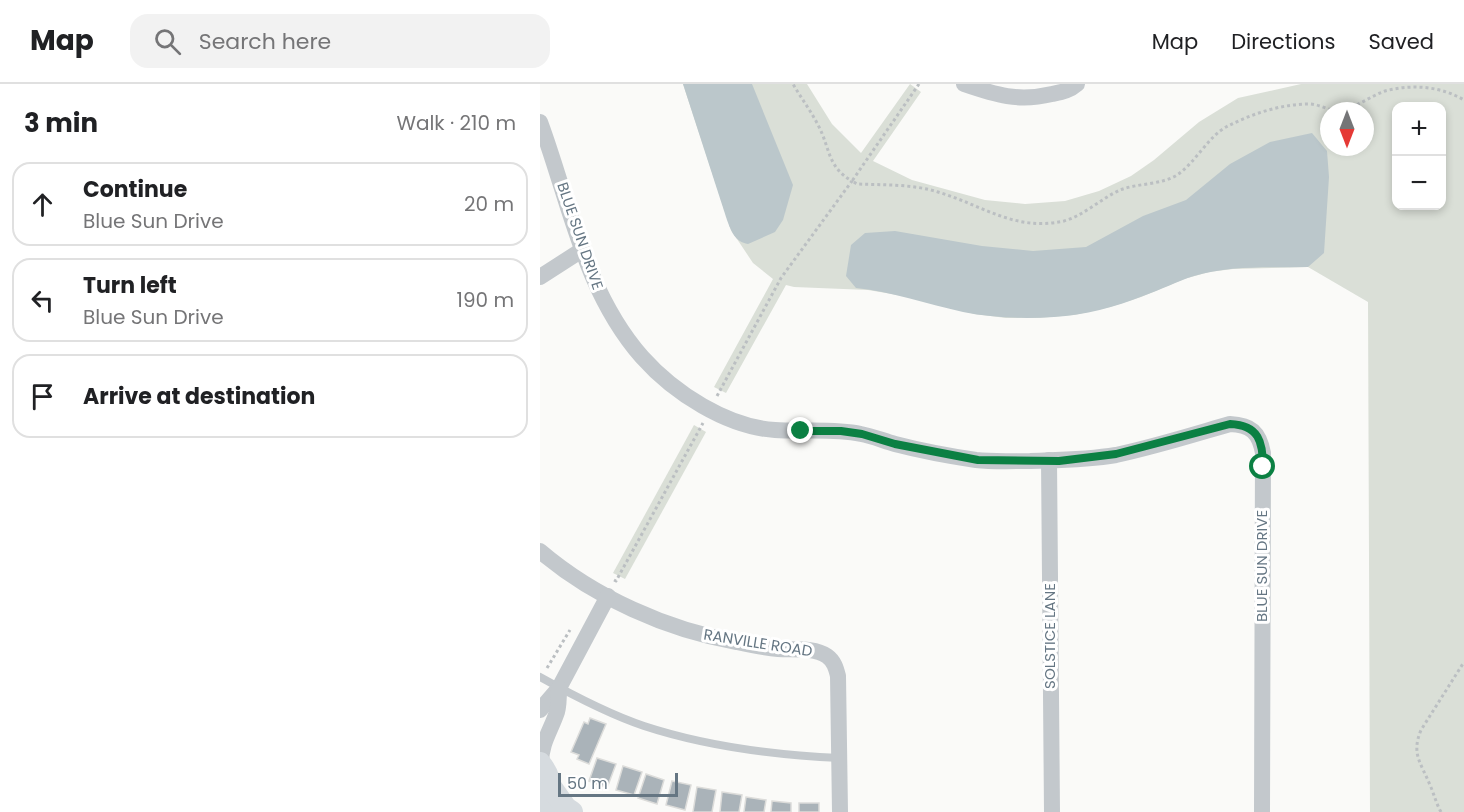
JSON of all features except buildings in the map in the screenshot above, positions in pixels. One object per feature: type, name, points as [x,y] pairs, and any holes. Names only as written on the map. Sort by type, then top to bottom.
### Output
[{"type":"street","points":[[964,84],[999,96],[1031,99],[1070,90],[1077,84]]},
{"type":"street","name":"BLUE SUN DRIVE","points":[[540,122],[582,250],[607,309],[637,351],[671,383],[710,410],[747,426],[772,430],[841,431],[862,434],[895,444],[978,460],[1049,460],[1116,454],[1230,424],[1244,425],[1254,432],[1263,453],[1262,812]]},
{"type":"street","points":[[540,277],[582,250]]},
{"type":"street","name":"SOLSTICE LANE","points":[[1049,460],[1052,812]]},
{"type":"street","name":"RANVILLE ROAD","points":[[540,551],[587,585],[623,604],[703,636],[777,649],[809,650],[829,657],[835,664],[838,676],[840,812]]},
{"type":"street","points":[[540,710],[559,688],[608,596]]},
{"type":"street","points":[[547,812],[551,787],[548,774],[540,763],[541,751],[558,711],[559,688]]},
{"type":"street","points":[[551,787],[566,808],[572,812]]},
{"type":"lane","points":[[540,677],[593,705],[643,726],[684,738],[764,753],[840,758]]},
{"type":"path","points":[[793,84],[820,128],[831,162],[844,177],[857,184],[936,192],[1010,220],[1039,224],[1066,220],[1121,190],[1176,176],[1224,128],[1259,113],[1283,106],[1308,104],[1321,105],[1331,111],[1343,110],[1386,91],[1403,87],[1429,87],[1464,99]]},
{"type":"path","points":[[616,581],[781,278],[919,84]]},
{"type":"path","points":[[1441,812],[1418,760],[1416,741],[1464,662]]},
{"type":"shaded area","points":[[683,84],[807,84],[832,124],[861,153],[910,84],[921,92],[873,161],[912,180],[985,200],[1025,204],[1065,201],[1099,191],[1131,176],[1199,122],[1238,98],[1301,84],[1464,84],[1464,812],[1370,812],[1368,302],[1308,267],[1209,272],[1110,307],[1074,315],[1038,318],[1006,318],[975,314],[904,296],[868,290],[786,285],[726,393],[714,387],[773,279],[753,263],[731,230]]},
{"type":"shaded area","points":[[683,84],[752,84],[793,185],[783,220],[775,232],[748,244],[740,241],[734,235],[727,220]]},
{"type":"shaded area","points":[[1312,133],[1320,143],[1320,156],[1327,156],[1329,177],[1324,253],[1308,267],[1251,268],[1208,272],[1100,310],[1066,316],[1031,318],[974,314],[897,295],[856,288],[846,276],[851,245],[865,233],[895,231],[982,246],[1033,251],[1086,247],[1143,216],[1186,200],[1230,164],[1270,142]]},
{"type":"shaded area","points":[[694,425],[706,432],[625,579],[613,573]]},
{"type":"route","points":[[801,431],[841,431],[862,434],[895,444],[978,460],[1059,461],[1116,454],[1230,424],[1244,425],[1254,432],[1261,442],[1263,467]]}]
